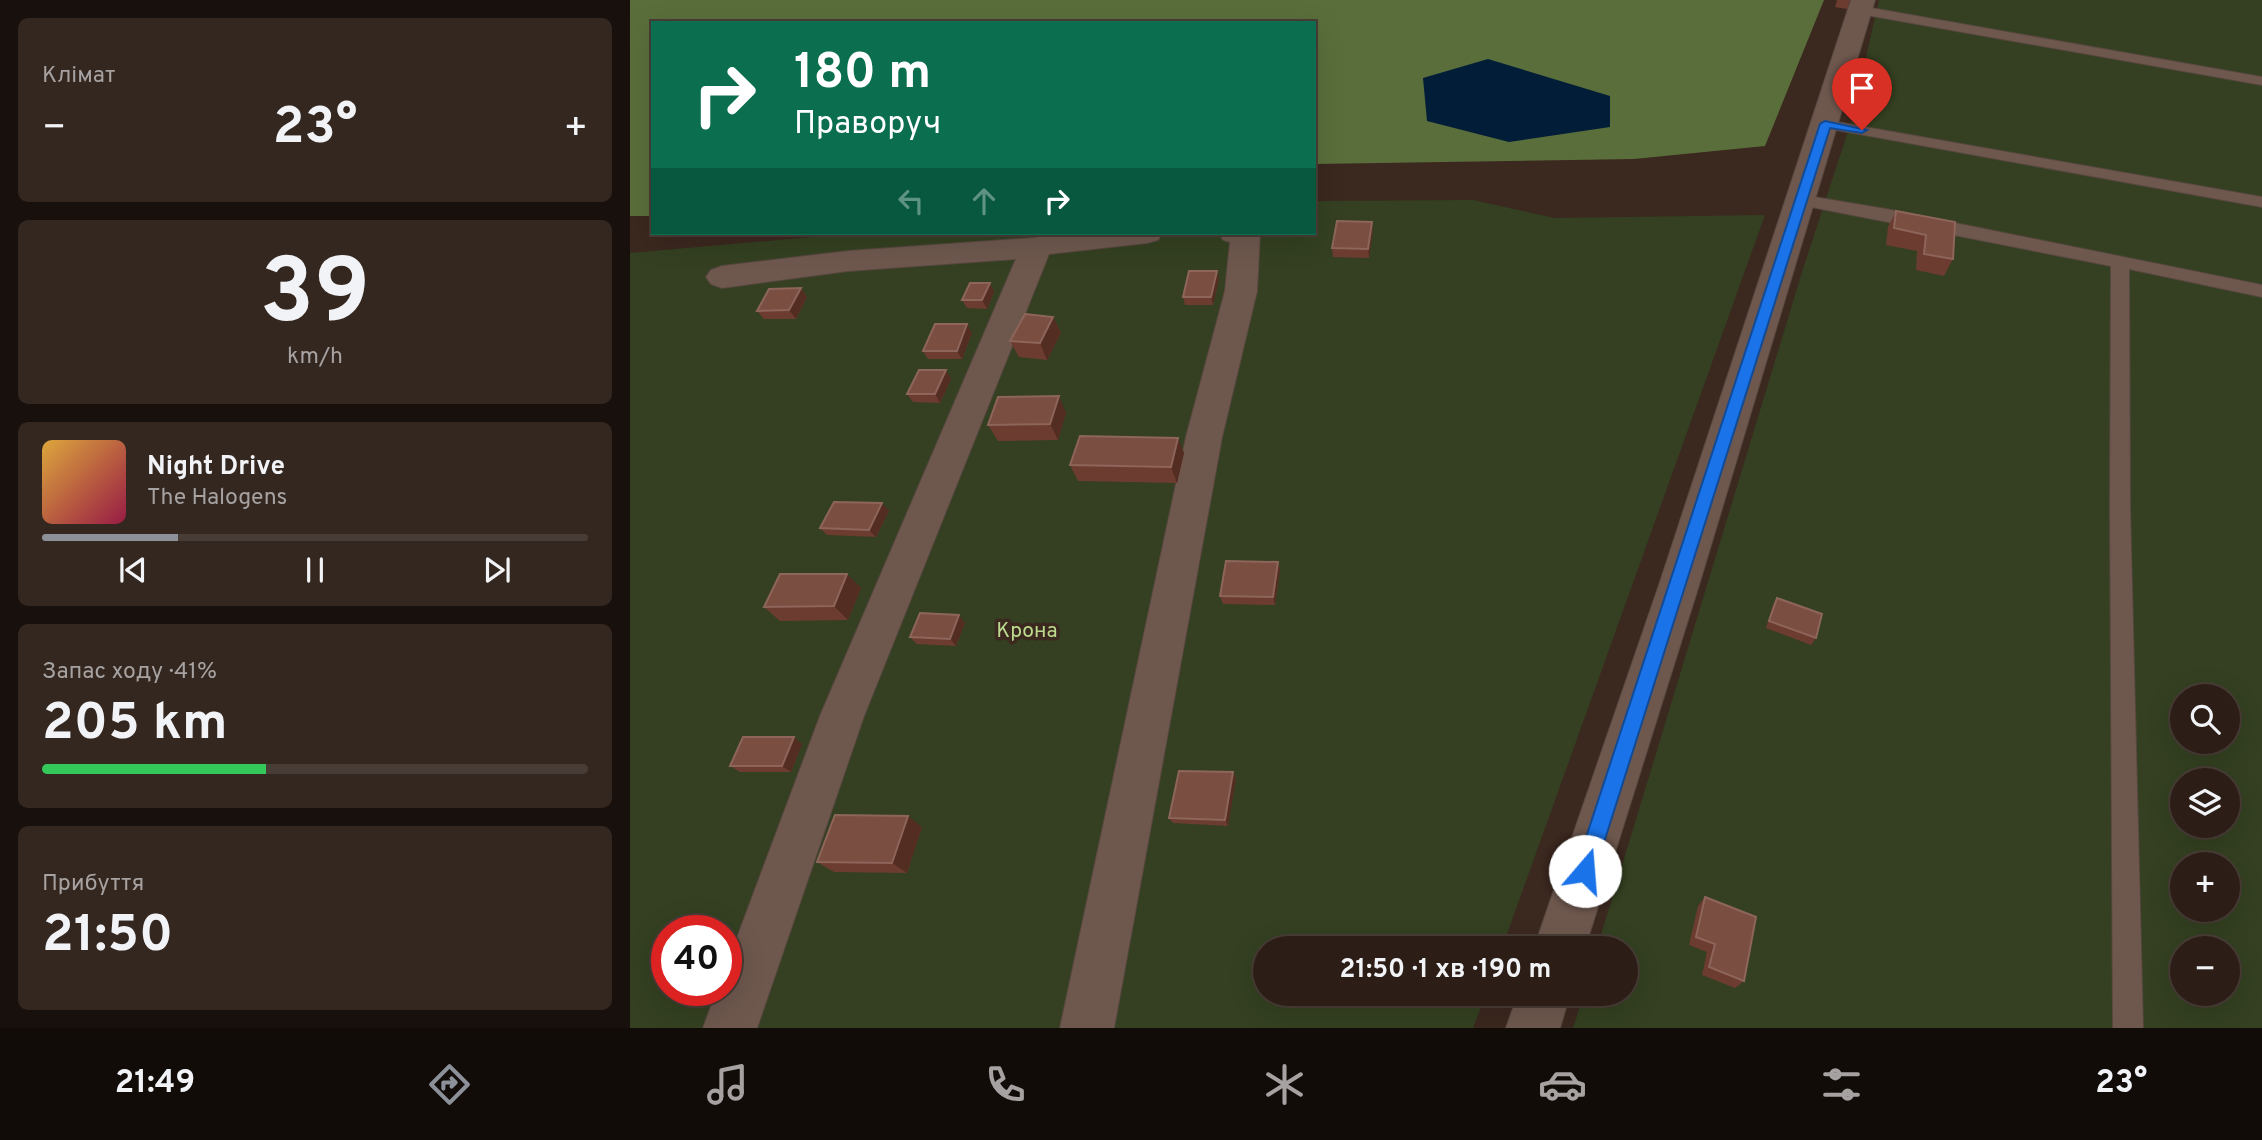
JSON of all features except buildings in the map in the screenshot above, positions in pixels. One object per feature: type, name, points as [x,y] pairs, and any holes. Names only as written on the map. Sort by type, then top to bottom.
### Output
[{"type":"street","points":[[1563,936],[1802,200],[1861,5]]},
{"type":"street","points":[[722,277],[848,261],[1035,248],[1058,241],[1125,235]]},
{"type":"street","points":[[1087,1028],[1203,437],[1241,291],[1246,235]]},
{"type":"street","points":[[730,1028],[842,716],[1035,248]]},
{"type":"street","points":[[1533,1028],[1540,1006]]},
{"type":"lane","points":[[1861,5],[2262,81]]},
{"type":"lane","points":[[1825,124],[2262,202]]},
{"type":"lane","points":[[1802,200],[1886,214],[2262,291]]},
{"type":"lane","points":[[2120,262],[2120,507],[2128,1028]]},
{"type":"green space","points":[[630,0],[1824,0],[1765,146],[1634,159],[1316,164],[1316,21],[651,21],[651,216],[630,216]]},
{"type":"green space","points":[[1879,0],[2262,0],[2262,1028],[1573,1028],[1580,1006],[1638,1006],[1638,936],[1601,936],[1802,272],[1852,119]]},
{"type":"green space","name":"Крона","points":[[1473,200],[1554,218],[1765,215],[1506,936],[1253,936],[1253,1006],[1481,1006],[1473,1028],[630,1028],[630,253],[836,235],[1316,235],[1316,201]]},
{"type":"water","points":[[1488,59],[1610,96],[1610,127],[1509,142],[1427,121],[1423,78]]},
{"type":"route","points":[[1585,871],[1825,124],[1862,130]]}]
